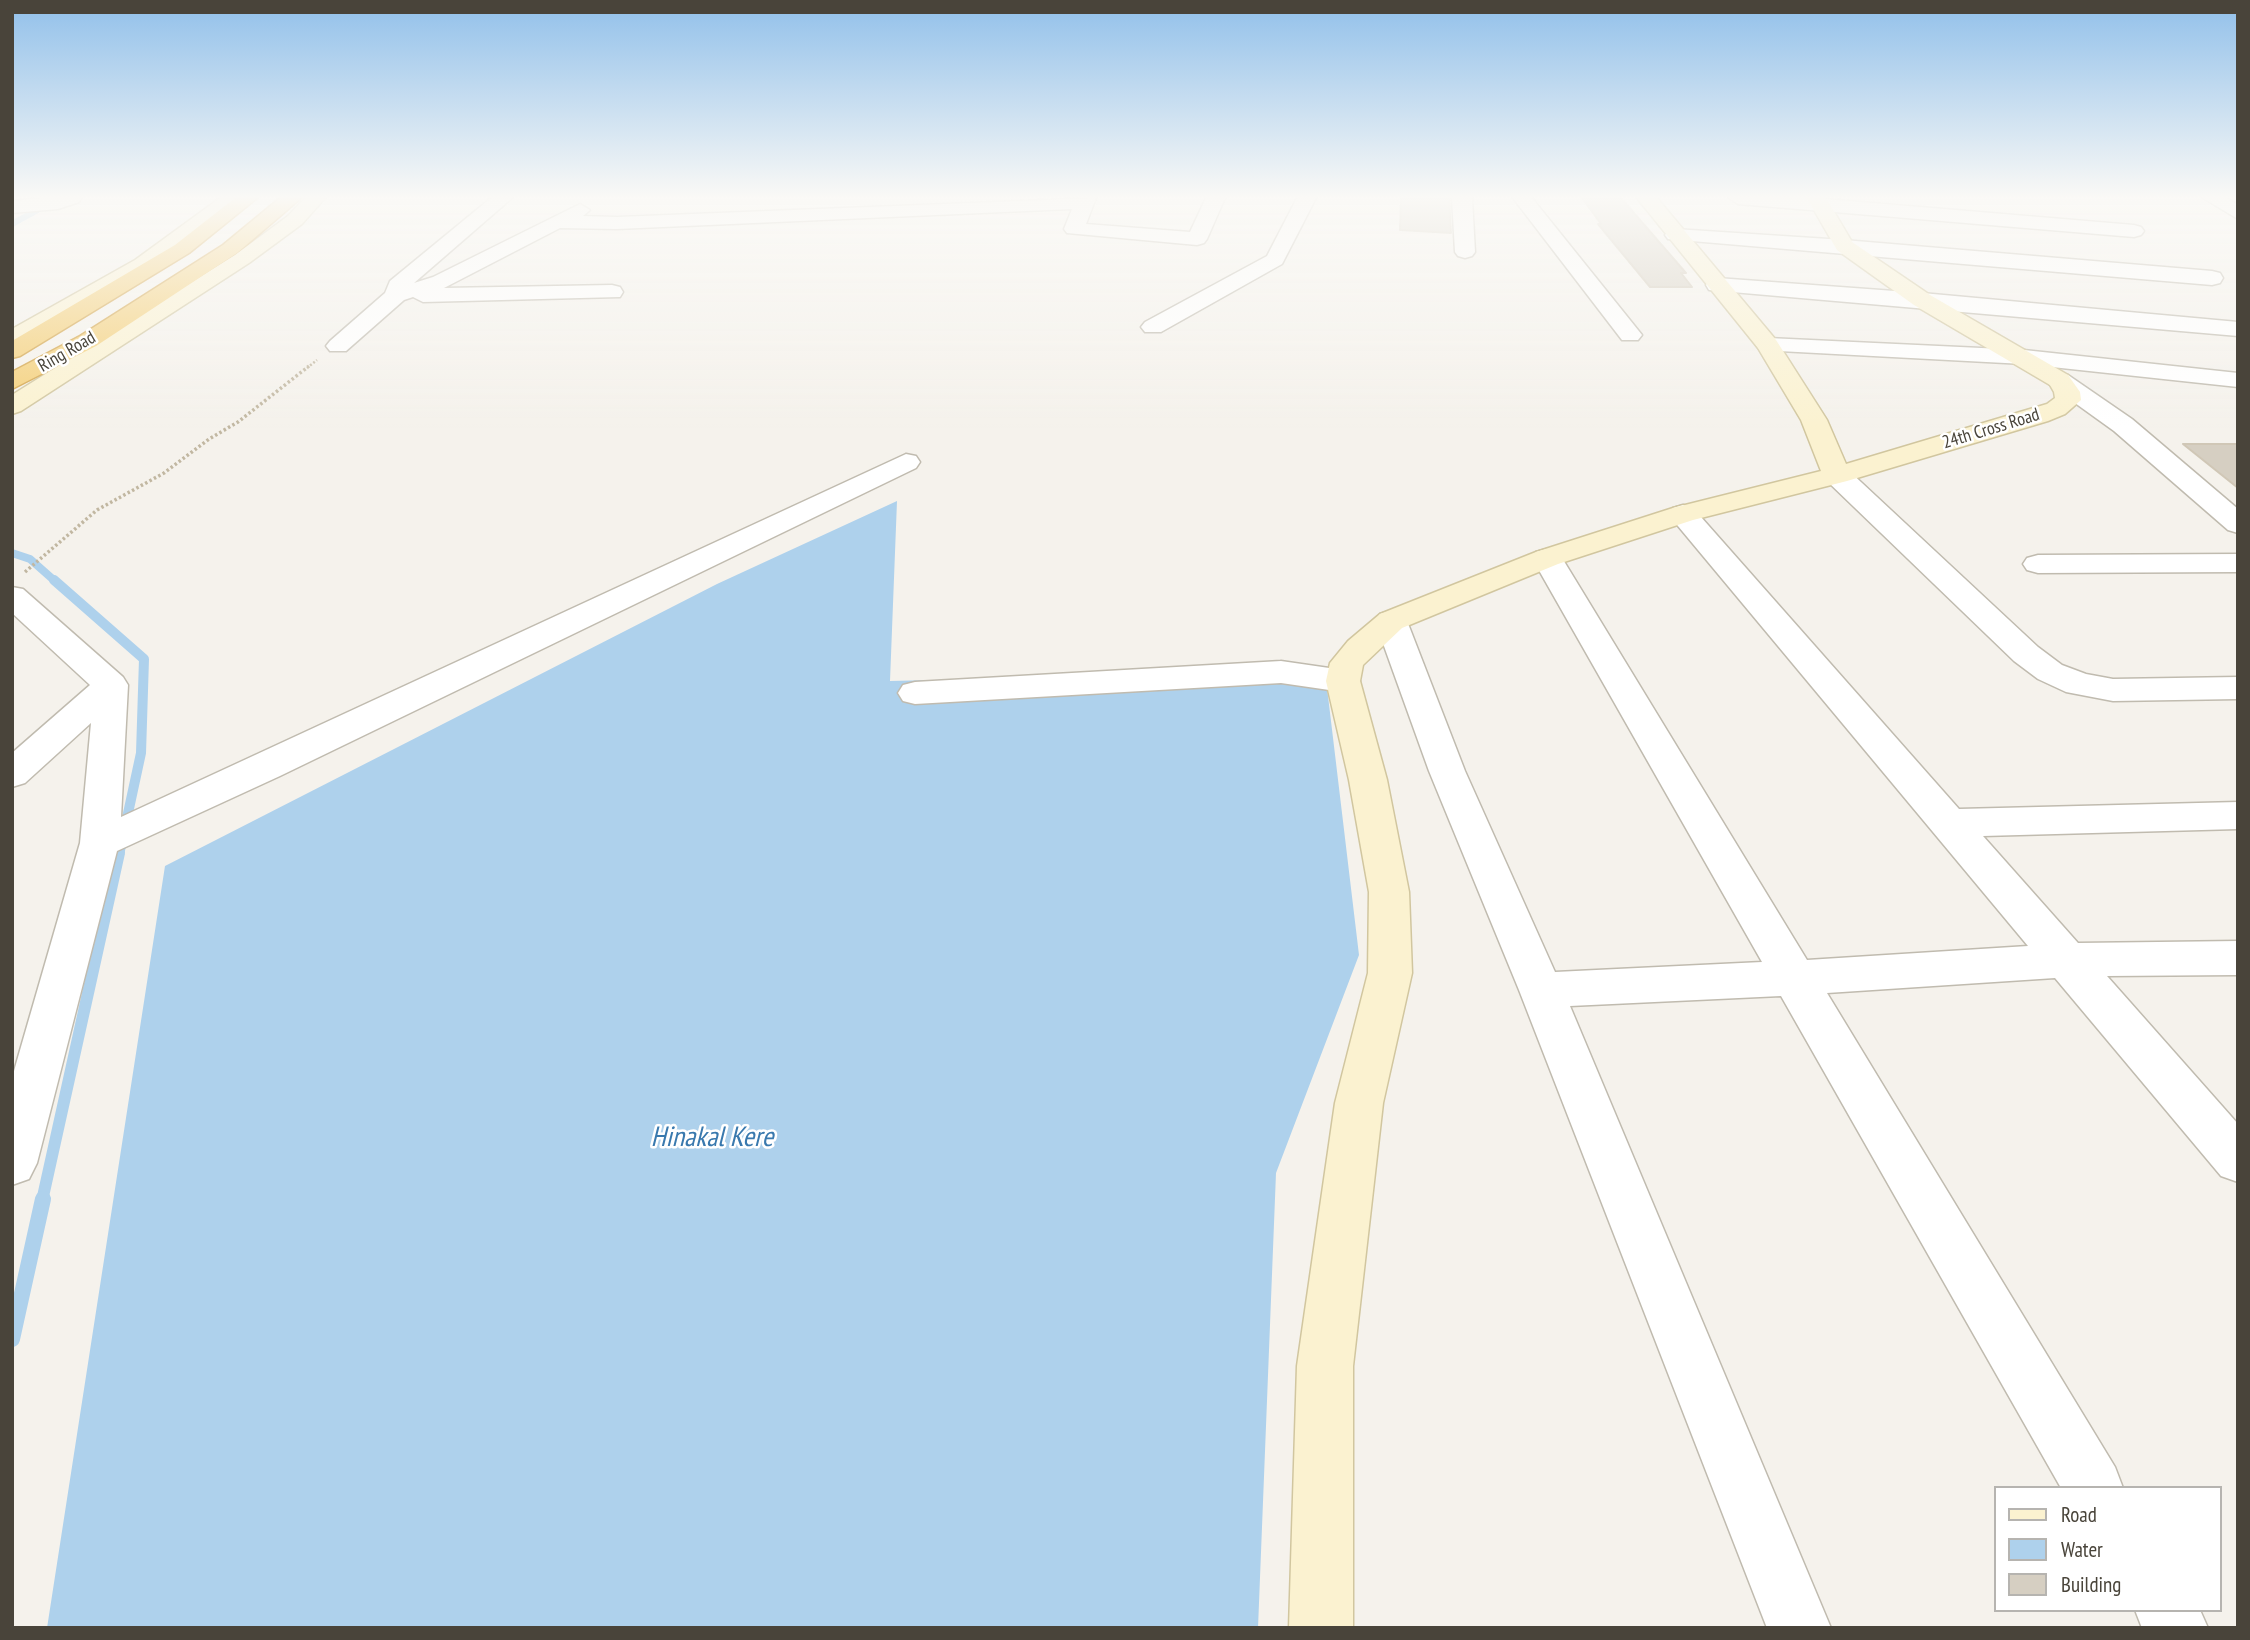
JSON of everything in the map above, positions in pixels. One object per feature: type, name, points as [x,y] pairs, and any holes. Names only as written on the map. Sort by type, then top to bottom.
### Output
[{"type":"highway","name":"Ring Road","points":[[12,351],[139,275]]},
{"type":"highway","name":"Ring Road","points":[[12,382],[88,341],[191,275]]},
{"type":"street","points":[[12,339],[126,275]]},
{"type":"street","points":[[12,406],[219,275]]},
{"type":"street","points":[[396,295],[398,286],[411,275]]},
{"type":"street","points":[[338,346],[396,295],[441,282],[455,275]]},
{"type":"street","points":[[1153,327],[1249,275]]},
{"type":"street","points":[[1582,275],[1630,335]]},
{"type":"street","points":[[1708,275],[1768,345],[1814,420],[1837,475],[2026,654],[2050,672],[2078,684],[2113,690],[2238,688]]},
{"type":"street","points":[[1885,275],[1922,300],[2059,380],[2123,425],[2238,524]]},
{"type":"street","points":[[2135,275],[2221,283],[2207,275]]},
{"type":"street","points":[[1717,285],[1922,300],[2238,329]]},
{"type":"street","points":[[396,295],[612,292]]},
{"type":"street","points":[[1768,345],[2024,358],[2238,380]]},
{"type":"street","name":"24th Cross Road","points":[[1837,475],[2056,409],[2067,400],[2067,392],[2059,380]]},
{"type":"street","points":[[100,843],[292,755],[906,461]]},
{"type":"street","points":[[1321,1628],[1325,1366],[1359,1103],[1390,973],[1389,892],[1368,780],[1343,681],[1347,663],[1391,621],[1547,558],[1684,514],[1837,475]]},
{"type":"street","points":[[1684,514],[2234,1152]]},
{"type":"street","points":[[1547,558],[2093,1486]]},
{"type":"street","points":[[2038,564],[2238,563]]},
{"type":"street","points":[[12,1163],[100,843],[111,685],[17,586]]},
{"type":"street","points":[[1391,621],[1447,771],[1541,990],[1799,1628]]},
{"type":"street","points":[[915,693],[1281,673],[1343,681]]},
{"type":"street","points":[[12,774],[111,685]]},
{"type":"street","points":[[1948,822],[2238,815]]},
{"type":"street","points":[[1541,990],[1795,978],[2066,960],[2238,958]]},
{"type":"street","points":[[2167,1612],[2176,1628]]},
{"type":"path","points":[[17,586],[47,552],[97,510],[164,473],[208,439],[238,422],[303,369],[338,346]]},
{"type":"water","name":"Hinakal Kere","points":[[897,501],[890,681],[1325,671],[1359,955],[1276,1173],[1258,1628],[47,1628],[165,866],[717,584]]},
{"type":"building","points":[[1640,275],[1682,275],[1692,287],[1650,287]]},
{"type":"building","points":[[2183,444],[2238,444],[2238,488]]},
{"type":"waterway","points":[[12,553],[30,559],[56,582]]},
{"type":"waterway","points":[[54,580],[144,659],[141,753],[119,855]]},
{"type":"waterway","points":[[42,1201],[119,853]]},
{"type":"waterway","points":[[12,1339],[43,1199]]}]
